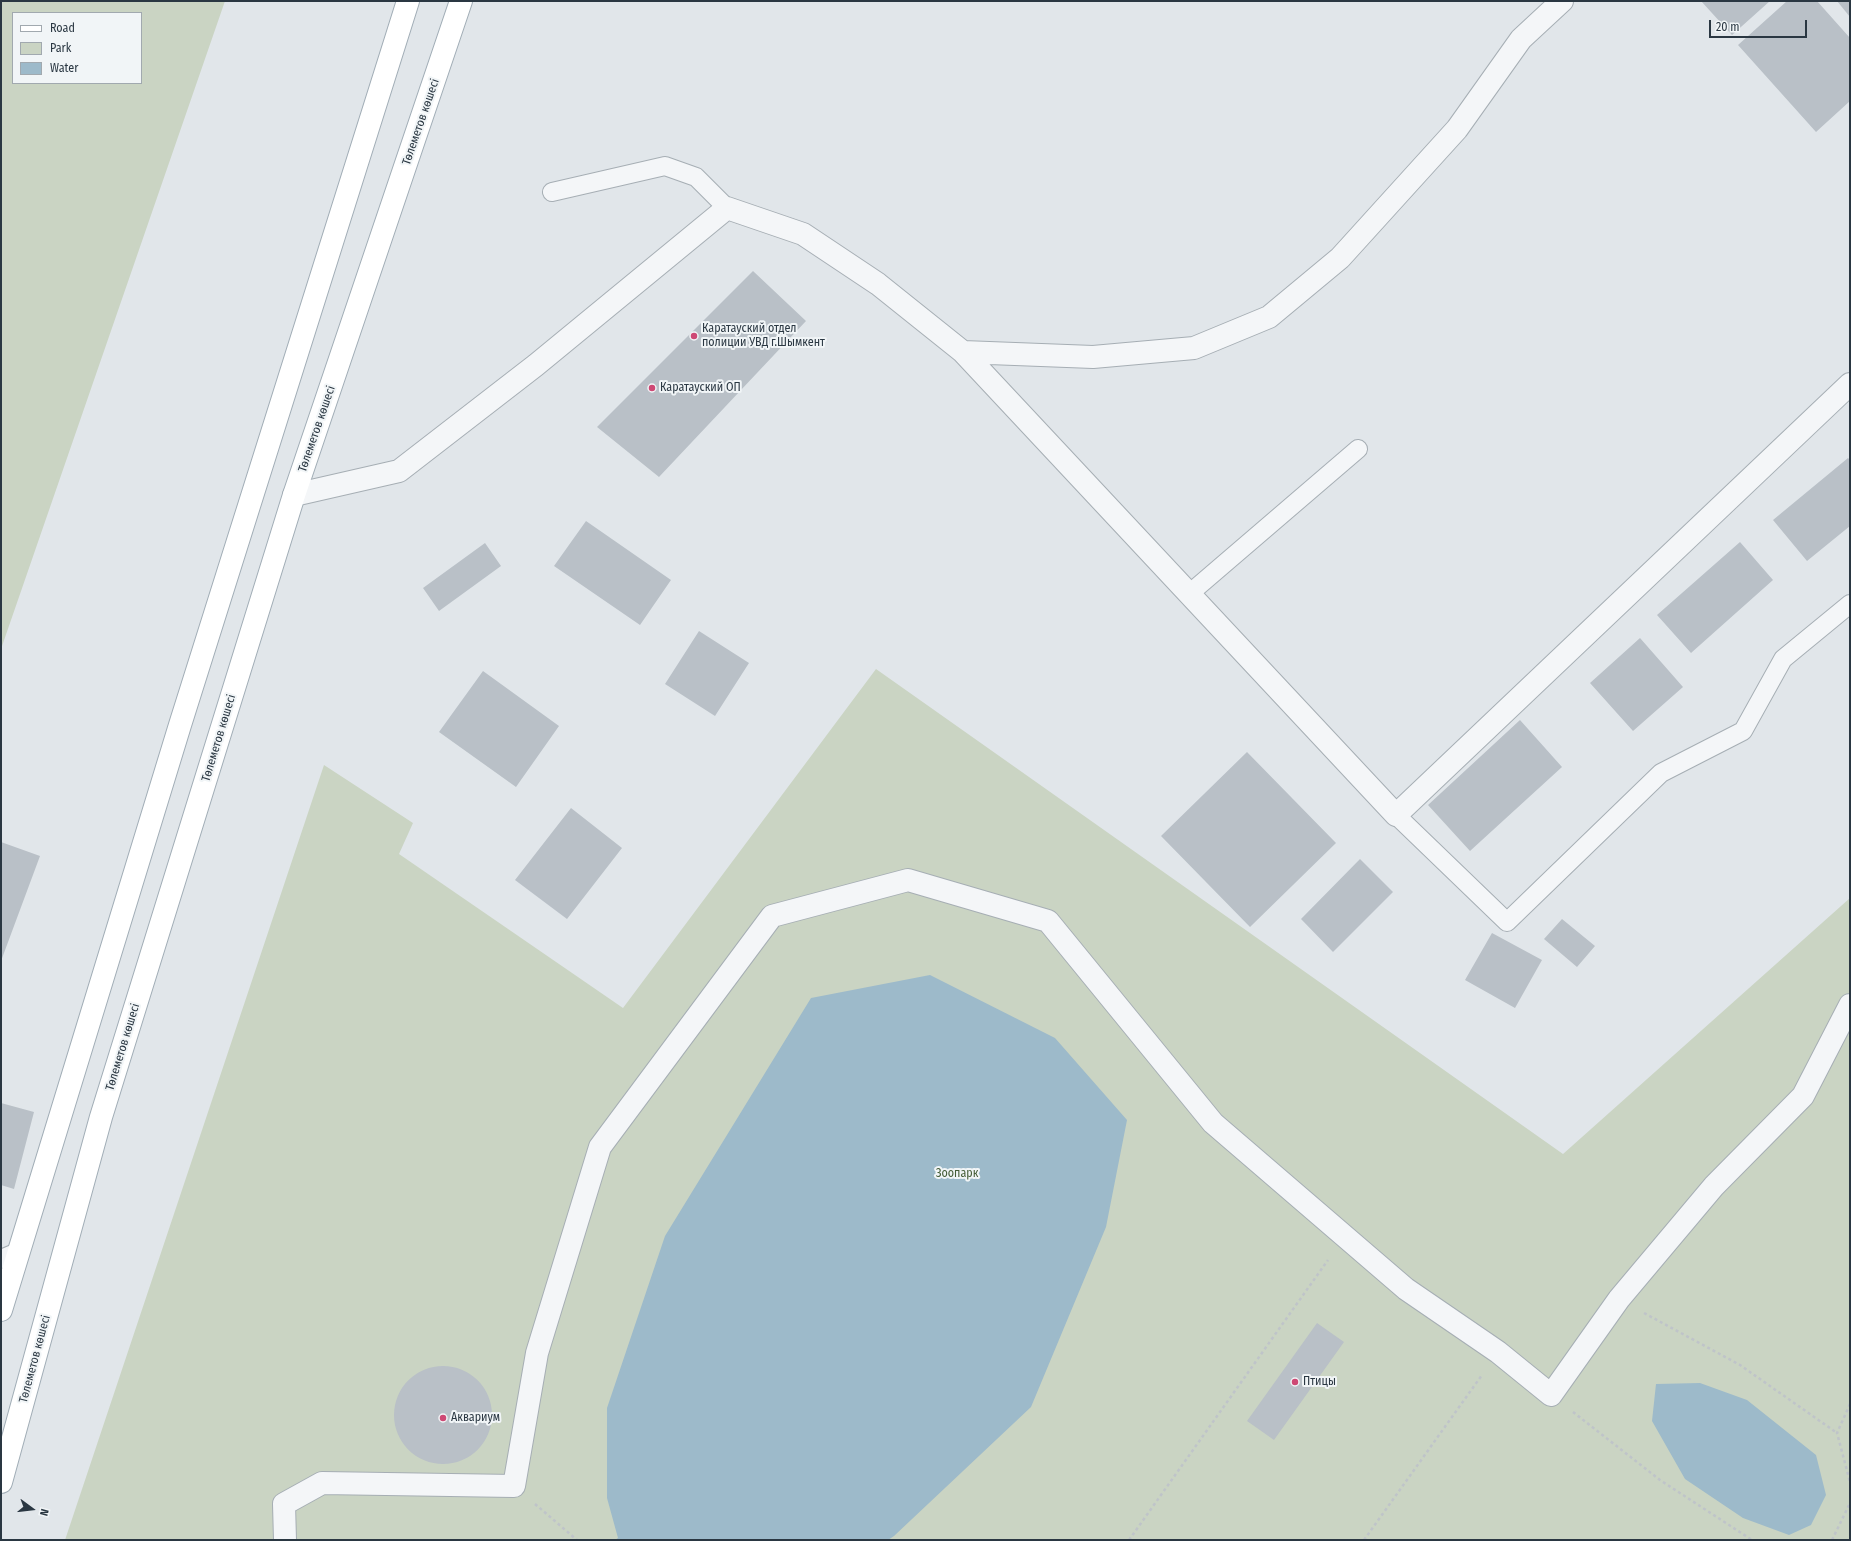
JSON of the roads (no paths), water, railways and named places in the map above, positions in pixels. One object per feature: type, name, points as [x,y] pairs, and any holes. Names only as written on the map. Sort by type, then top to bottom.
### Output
[{"type":"main road","points":[[1,1310],[10,1255],[180,725],[408,1]]},
{"type":"main road","name":"Төлеметов көшесі","points":[[1,1482],[101,1117],[294,496],[461,1]]},
{"type":"street","points":[[963,352],[1093,357],[1194,348],[1269,317],[1340,258],[1457,129],[1520,40],[1562,1]]},
{"type":"street","points":[[294,496],[399,471],[536,365],[727,208],[803,234],[878,284],[963,352],[1396,815],[1850,384]]},
{"type":"street","points":[[285,1540],[284,1504],[322,1483],[514,1486],[537,1353],[600,1147],[772,916],[908,880],[1048,921],[1213,1123],[1406,1289],[1498,1352],[1551,1395],[1619,1299],[1714,1186],[1803,1096],[1850,1005]]},
{"type":"lane","points":[[552,192],[665,166],[696,177],[727,208]]},
{"type":"lane","points":[[1189,594],[1358,449]]},
{"type":"lane","points":[[1396,815],[1507,922],[1661,773],[1743,731],[1783,659],[1850,604]]},
{"type":"water","points":[[930,975],[1055,1038],[1127,1120],[1106,1227],[1031,1407],[888,1540],[615,1540],[618,1538],[607,1498],[607,1408],[665,1236],[811,998]]},
{"type":"water","points":[[1700,1383],[1747,1400],[1816,1455],[1826,1495],[1811,1525],[1789,1535],[1743,1518],[1685,1479],[1652,1421],[1656,1384]]},
{"type":"place","name":"Каратауский отдел полиции УВД г.Шымкент","points":[[694,336]]},
{"type":"place","name":"Каратауский ОП","points":[[652,388]]},
{"type":"place","name":"Птицы","points":[[1295,1382]]},
{"type":"place","name":"Аквариум","points":[[443,1418]]},
{"type":"park label","name":"Зоопарк","points":[[957,1174]]}]
